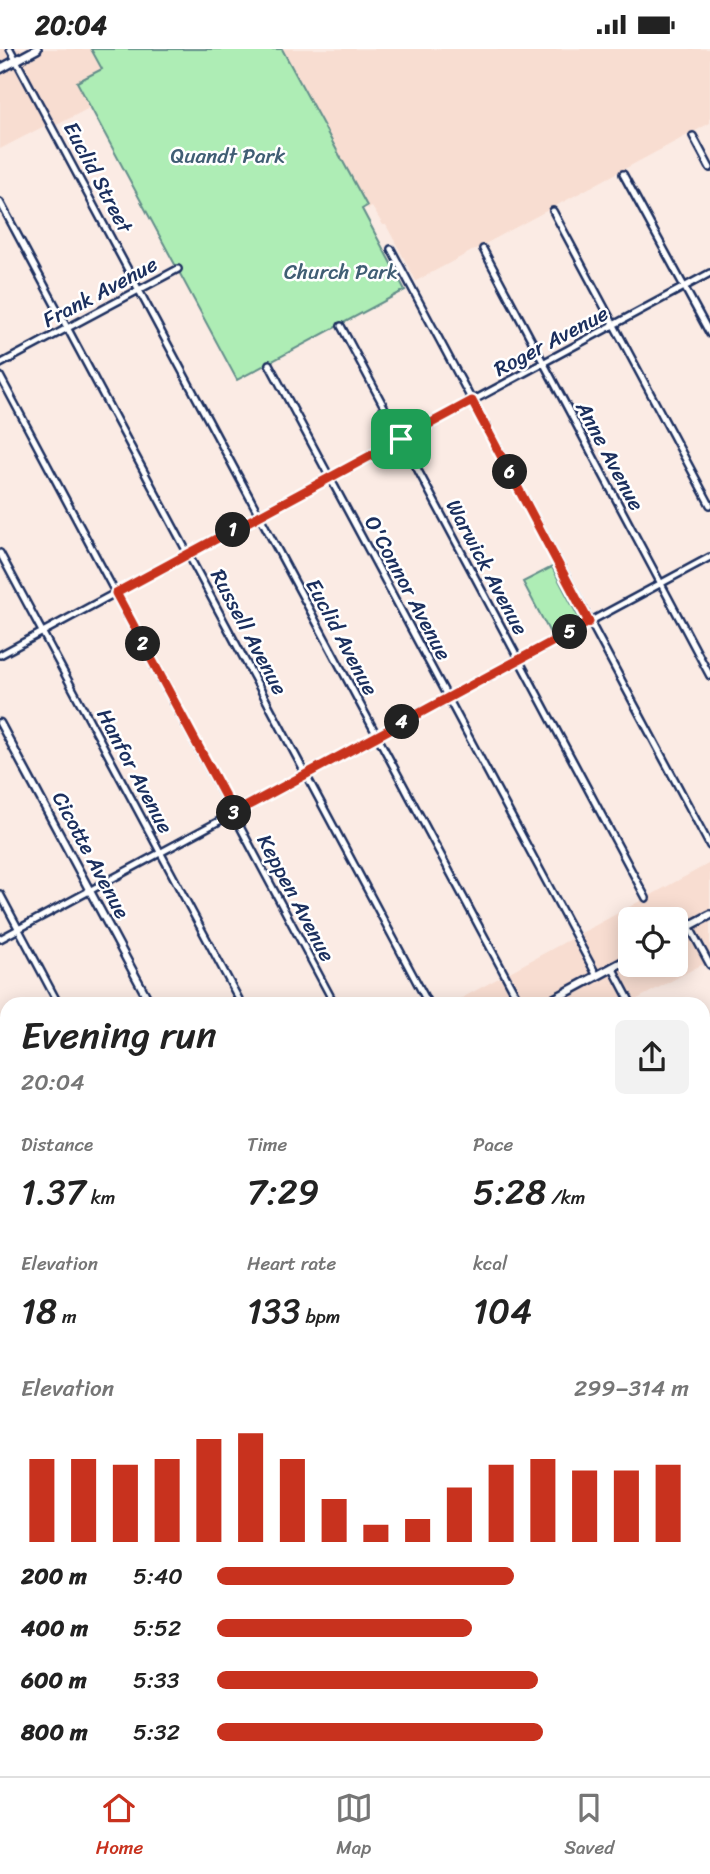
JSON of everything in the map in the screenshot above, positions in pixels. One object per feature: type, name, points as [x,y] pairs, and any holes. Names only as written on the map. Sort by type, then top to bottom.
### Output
[{"type":"main road","points":[[0,69],[37,49]]},
{"type":"main road","points":[[689,926],[710,915]]},
{"type":"main road","points":[[558,997],[618,964]]},
{"type":"street","name":"Euclid Street","points":[[10,49],[155,321]]},
{"type":"street","points":[[693,136],[710,168]]},
{"type":"street","points":[[623,174],[710,334]]},
{"type":"street","name":"Russell Avenue","points":[[0,202],[425,997]]},
{"type":"street","points":[[553,211],[710,505]]},
{"type":"street","points":[[391,249],[710,846]]},
{"type":"street","name":"Anne Avenue","points":[[483,249],[710,677]]},
{"type":"street","name":"Frank Avenue","points":[[0,364],[178,268]]},
{"type":"street","name":"Roger Avenue","points":[[0,655],[710,273]]},
{"type":"street","name":"Euclid Avenue","points":[[155,321],[517,997]]},
{"type":"street","name":"Warwick Avenue","points":[[341,325],[646,898]]},
{"type":"street","name":"O'Connor Avenue","points":[[269,364],[597,976]]},
{"type":"street","name":"Keppen Avenue","points":[[0,376],[331,997]]},
{"type":"street","points":[[703,492],[710,488]]},
{"type":"street","name":"Hanfor Avenue","points":[[0,553],[238,997]]},
{"type":"street","points":[[0,939],[710,557]]},
{"type":"street","name":"Cicotte Avenue","points":[[0,723],[147,997]]},
{"type":"street","points":[[0,894],[55,997]]},
{"type":"street","points":[[689,926],[710,965]]},
{"type":"street","points":[[612,967],[628,997]]},
{"type":"shaded area","points":[[0,49],[91,49],[102,69],[78,83],[91,107],[53,127],[50,123],[0,149]]},
{"type":"shaded area","points":[[282,49],[710,49],[710,123],[416,281],[386,225],[383,225],[372,207],[368,209]]},
{"type":"shaded area","points":[[710,863],[710,966],[701,965],[688,972],[688,907],[629,907]]},
{"type":"shaded area","points":[[618,913],[618,977],[679,977],[641,997],[464,997]]},
{"type":"green space","name":"Quandt Park","points":[[91,49],[282,49],[367,206],[362,209],[405,290],[237,380],[77,82],[102,69]]},
{"type":"green space","points":[[552,567],[579,618],[550,633],[523,582]]},
{"type":"route","points":[[472,401],[589,622],[234,813],[116,593],[401,439],[472,401]]},
{"type":"park label","name":"Church Park","points":[[341,272]]}]
